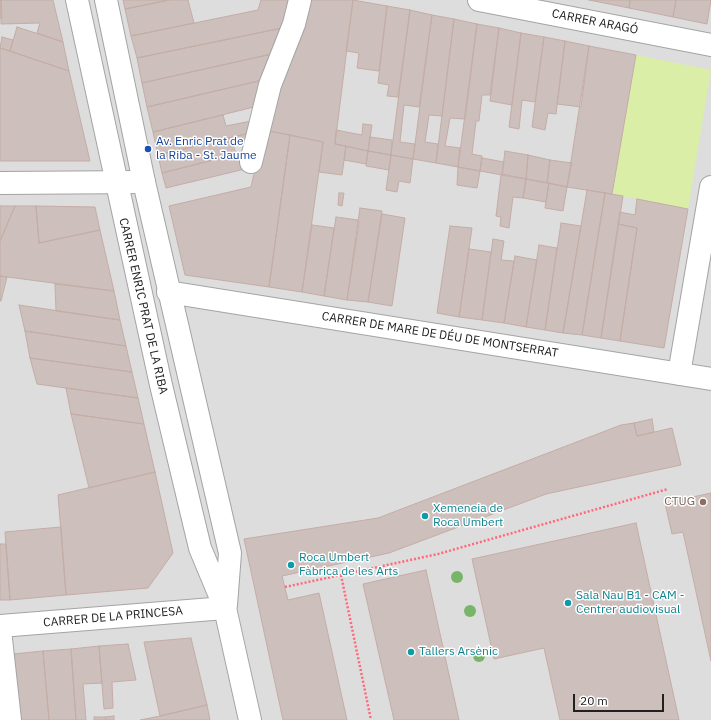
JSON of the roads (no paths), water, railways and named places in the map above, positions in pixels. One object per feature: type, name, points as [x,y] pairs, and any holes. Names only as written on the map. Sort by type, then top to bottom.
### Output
[{"type":"street","name":"CARRER ENRIC PRAT DE LA RIBA","points":[[77,0],[116,184],[200,548],[226,608],[250,720]]},
{"type":"street","name":"CARRER ENRIC PRAT DE LA RIBA","points":[[106,0],[168,292],[192,384],[230,553],[226,608]]},
{"type":"street","points":[[251,162],[270,85],[294,24],[300,0]]},
{"type":"street","name":"CARRER ARAGÓ","points":[[479,0],[711,45]]},
{"type":"street","points":[[0,183],[116,184],[144,182]]},
{"type":"street","points":[[679,374],[711,187]]},
{"type":"street","name":"CARRER DE MARE DE DÉU DE MONTSERRAT","points":[[168,292],[711,379]]},
{"type":"street","name":"CARRER DE LA PRINCESA","points":[[0,626],[226,608]]},
{"type":"street","points":[[0,630],[10,720]]},
{"type":"place","name":"Av. Enric Prat de la Riba - St. Jaume","points":[[148,149]]},
{"type":"place","name":"CTUG","points":[[703,502]]},
{"type":"place","name":"Xemeneia de Roca Umbert","points":[[425,516]]},
{"type":"place","name":"Roca Umbert Fàbrica de les Arts","points":[[291,565]]},
{"type":"place","name":"Sala Nau B1 - CAM - Centrer audiovisual","points":[[568,603]]},
{"type":"place","name":"Tallers Arsènic","points":[[411,652]]}]
